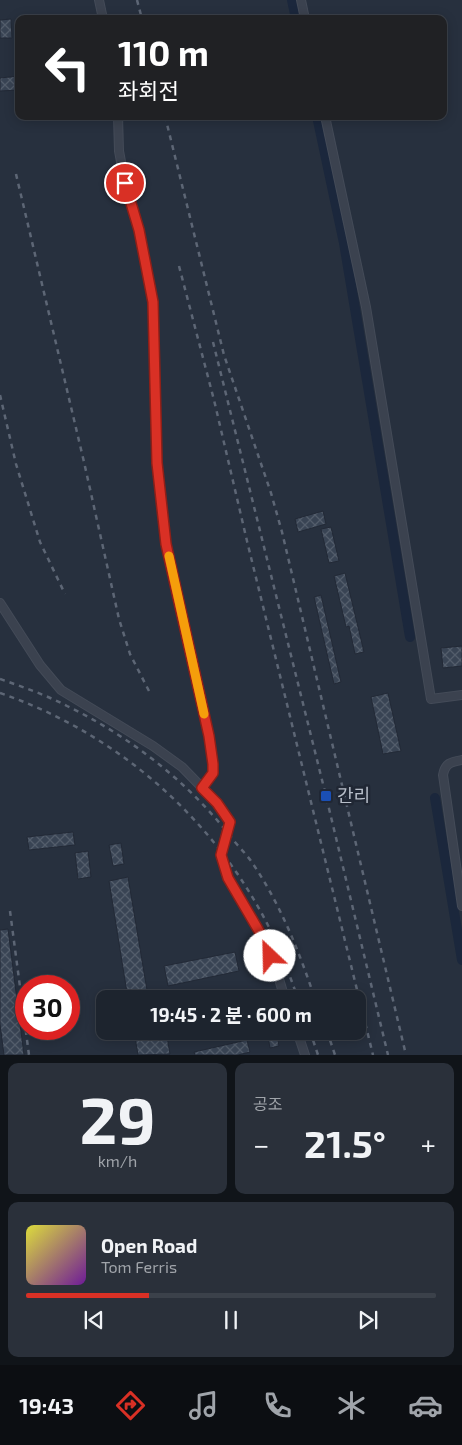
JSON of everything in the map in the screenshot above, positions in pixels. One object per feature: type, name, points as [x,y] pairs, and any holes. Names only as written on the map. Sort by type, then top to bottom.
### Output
[{"type":"street","points":[[99,0],[102,15]]},
{"type":"street","points":[[301,0],[304,15]]},
{"type":"street","points":[[118,120],[119,151],[125,183],[139,230],[153,302],[157,463],[166,544],[209,736],[213,764],[213,773],[202,788]]},
{"type":"street","points":[[326,120],[366,307],[431,699],[462,694]]},
{"type":"street","points":[[0,603],[40,665],[61,690],[153,746],[182,767],[217,803],[230,822],[221,855],[228,878],[259,931],[276,969],[282,990]]},
{"type":"street","points":[[462,760],[446,765],[442,775],[462,906]]},
{"type":"street","points":[[299,1040],[305,1055]]},
{"type":"building","points":[[11,19],[12,38],[0,38],[0,20]]},
{"type":"building","points":[[15,76],[15,90],[0,91],[0,78]]},
{"type":"building","points":[[323,511],[326,524],[298,532],[295,519]]},
{"type":"building","points":[[331,527],[339,561],[329,563],[321,529]]},
{"type":"building","points":[[345,573],[364,652],[355,654],[349,626],[346,627],[334,576]]},
{"type":"building","points":[[321,595],[341,682],[334,684],[314,597]]},
{"type":"building","points":[[462,646],[462,666],[443,668],[441,648]]},
{"type":"building","points":[[388,693],[401,751],[383,754],[371,697]]},
{"type":"building","points":[[73,832],[75,845],[29,850],[27,837]]},
{"type":"building","points":[[121,843],[124,864],[113,866],[109,845]]},
{"type":"building","points":[[88,851],[91,877],[78,879],[75,853]]},
{"type":"building","points":[[128,877],[147,990],[127,990],[109,881]]},
{"type":"building","points":[[8,929],[15,984],[15,1040],[22,1040],[24,1055],[4,1055],[0,1024],[0,930]]},
{"type":"building","points":[[235,952],[239,971],[168,986],[164,966]]},
{"type":"building","points":[[136,1040],[168,1040],[170,1054],[138,1055]]},
{"type":"building","points":[[247,1040],[250,1052],[238,1055],[195,1055],[194,1052]]},
{"type":"building","points":[[269,1040],[278,1040],[279,1046],[270,1048]]},
{"type":"waterway","points":[[292,0],[295,15]]},
{"type":"waterway","points":[[318,120],[344,243],[410,637]]},
{"type":"waterway","points":[[435,798],[462,960]]},
{"type":"railway","points":[[137,0],[141,15]]},
{"type":"railway","points":[[166,120],[224,355],[271,493],[282,532],[406,1055]]},
{"type":"railway","points":[[16,174],[119,619],[130,654],[149,691]]},
{"type":"railway","points":[[179,266],[214,400],[373,1055]]},
{"type":"railway","points":[[213,342],[326,796],[388,1055]]},
{"type":"railway","points":[[0,395],[16,464],[40,542],[65,594]]},
{"type":"railway","points":[[0,679],[34,691],[91,718],[137,747],[199,800],[247,856],[261,877],[280,910],[312,990]]},
{"type":"railway","points":[[0,693],[40,709],[78,728],[114,750],[148,776],[179,804],[208,835],[234,869],[257,905],[280,951],[295,990]]},
{"type":"railway","points":[[10,911],[29,1055]]},
{"type":"railway","points":[[313,1040],[318,1055]]},
{"type":"railway","points":[[330,1040],[335,1055]]},
{"type":"slow traffic","points":[[169,556],[204,714]]},
{"type":"place","name":"간리","points":[[326,796]]},
{"type":"route","points":[[125,183],[139,230],[153,302],[157,463],[166,544],[209,736],[213,764],[213,773],[202,788],[217,803],[230,822],[221,855],[228,878],[259,931],[270,956]]}]
